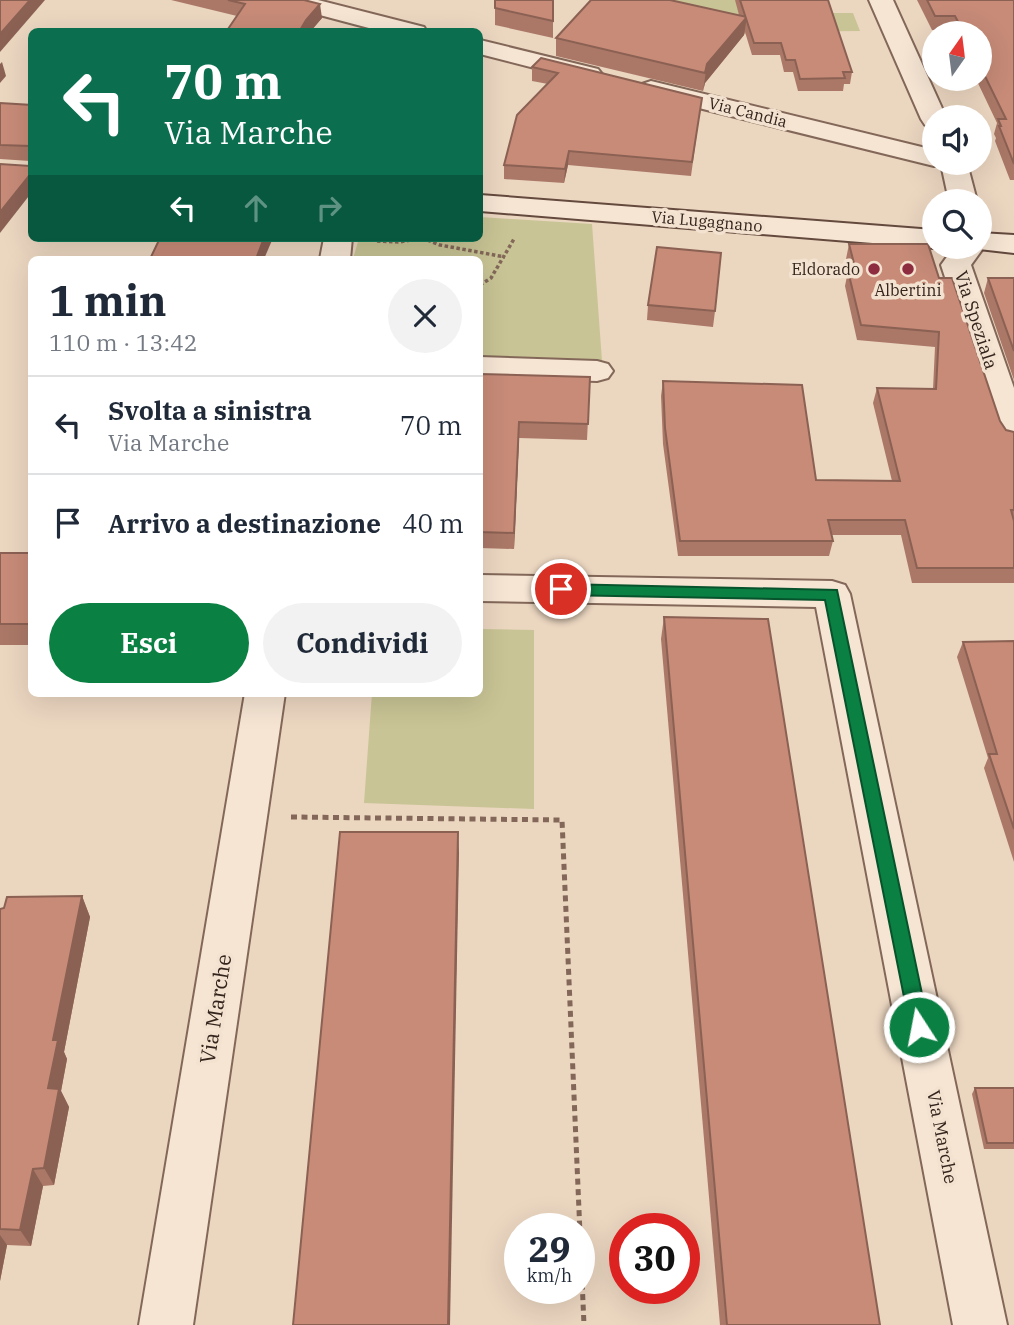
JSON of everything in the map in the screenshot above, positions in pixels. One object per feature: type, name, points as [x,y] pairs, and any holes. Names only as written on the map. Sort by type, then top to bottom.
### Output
[{"type":"street","points":[[290,0],[399,28]]},
{"type":"street","points":[[881,0],[928,105]]},
{"type":"street","name":"Via Candia","points":[[483,48],[922,155]]},
{"type":"street","name":"Via Lugagnano","points":[[483,203],[922,238]]},
{"type":"street","points":[[992,243],[1014,244]]},
{"type":"street","name":"Via Speziala","points":[[960,259],[956,265],[1014,435]]},
{"type":"street","points":[[483,367],[597,371]]},
{"type":"street","name":"Via Marche","points":[[483,588],[832,594],[980,1325]]},
{"type":"street","name":"Via Marche","points":[[166,1325],[264,697]]},
{"type":"path","points":[[483,283],[492,278],[505,257],[529,207]]},
{"type":"path","points":[[432,242],[505,257]]},
{"type":"path","points":[[246,817],[562,820],[583,1325]]},
{"type":"shaded area","points":[[648,0],[766,0],[772,13],[853,13],[860,31],[754,32],[754,36],[646,13]]},
{"type":"shaded area","points":[[483,217],[592,224],[602,361],[483,358],[483,256],[354,256],[358,242],[483,242]]},
{"type":"shaded area","points":[[483,629],[534,630],[534,809],[364,803],[372,697],[483,697]]},
{"type":"building","points":[[0,0],[30,0],[0,34]]},
{"type":"building","points":[[228,0],[304,0],[320,4],[301,28],[229,28],[245,4]]},
{"type":"building","points":[[495,0],[553,0],[553,21],[495,8]]},
{"type":"building","points":[[591,0],[670,0],[747,17],[707,64],[705,73],[556,38]]},
{"type":"building","points":[[740,0],[828,0],[852,72],[843,72],[845,78],[800,79],[795,60],[786,60],[781,43],[754,43]]},
{"type":"building","points":[[927,0],[1014,0],[1014,164],[999,126],[998,119],[1006,119],[992,90],[992,21],[958,21],[955,16],[935,16]]},
{"type":"building","points":[[541,58],[702,98],[692,162],[569,151],[565,169],[504,165],[517,115],[558,73],[532,67]]},
{"type":"building","points":[[0,103],[28,105],[28,146],[0,145]]},
{"type":"building","points":[[0,164],[28,166],[28,177],[0,212]]},
{"type":"building","points":[[158,242],[262,242],[257,256],[151,256]]},
{"type":"building","points":[[849,244],[922,244],[922,259],[933,259],[939,278],[952,278],[1000,421],[1006,430],[1014,432],[1014,510],[1011,510],[1014,521],[1014,568],[917,568],[905,520],[828,520],[833,541],[680,541],[665,428],[663,381],[802,385],[816,480],[900,481],[877,388],[936,389],[939,332],[861,325],[848,271],[856,271]]},
{"type":"building","points":[[657,247],[721,253],[715,311],[648,305]]},
{"type":"building","points":[[988,278],[1014,278],[1014,351]]},
{"type":"building","points":[[483,374],[590,377],[588,424],[519,422],[514,533],[483,532]]},
{"type":"building","points":[[0,553],[28,553],[28,624],[0,624]]},
{"type":"building","points":[[664,617],[768,619],[880,1325],[727,1325]]},
{"type":"building","points":[[1014,641],[1014,829],[989,754],[997,754],[963,642]]},
{"type":"building","points":[[340,832],[458,832],[448,1325],[293,1325]]},
{"type":"building","points":[[82,896],[53,1040],[58,1040],[48,1088],[59,1089],[44,1168],[33,1169],[20,1230],[0,1229],[0,909],[4,908],[7,897]]},
{"type":"building","points":[[975,1088],[1014,1088],[1014,1143],[987,1143]]},
{"type":"place","name":"Eldorado","points":[[874,269]]},
{"type":"place","name":"Albertini","points":[[908,269]]},
{"type":"route","points":[[561,589],[832,594],[919,1027]]}]
